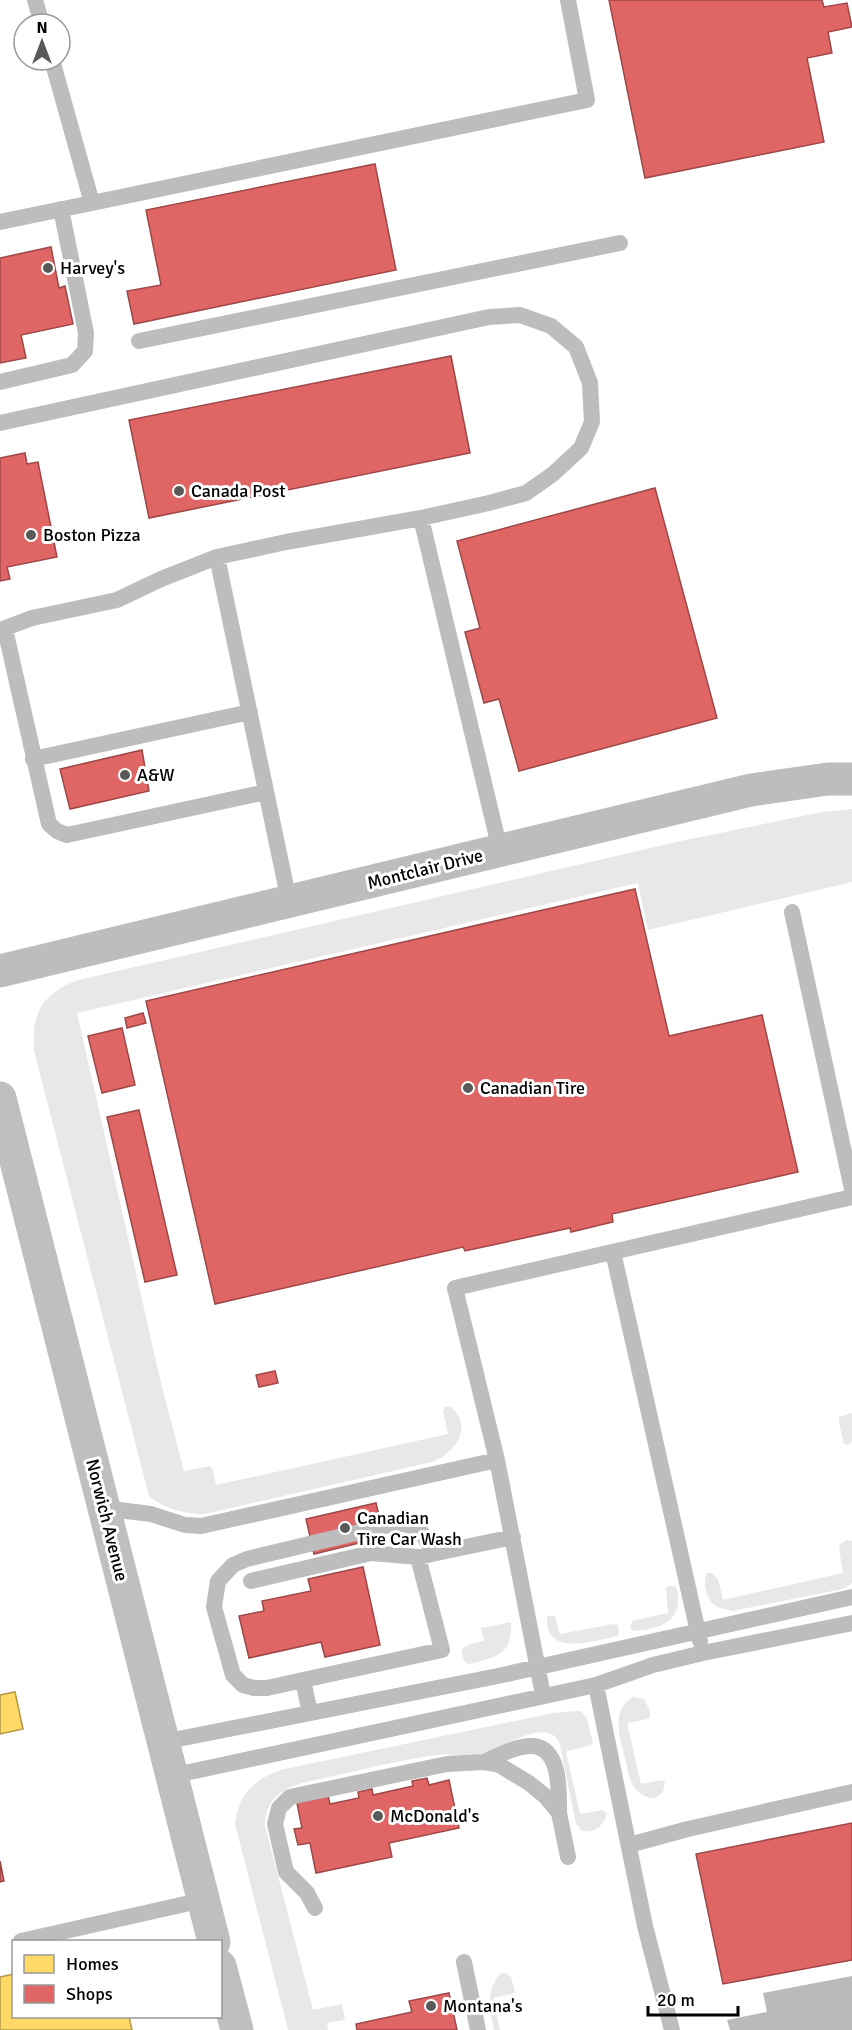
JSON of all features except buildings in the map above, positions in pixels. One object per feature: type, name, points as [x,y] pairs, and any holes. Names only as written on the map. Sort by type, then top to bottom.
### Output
[{"type":"main road","name":"Norwich Avenue","points":[[0,1098],[214,1940]]},
{"type":"main road","points":[[222,1974],[237,2030]]},
{"type":"street","name":"Montclair Drive","points":[[0,971],[751,790],[828,779],[852,779]]},
{"type":"lane","points":[[0,222],[587,100],[568,0]]},
{"type":"lane","points":[[55,72],[92,203]]},
{"type":"lane","points":[[0,382],[72,365],[85,351],[86,333],[61,209]]},
{"type":"lane","points":[[139,341],[620,243]]},
{"type":"lane","points":[[0,423],[489,317],[520,315],[550,326],[576,347],[590,383],[592,422],[581,448],[553,474],[526,493],[420,518],[217,557],[161,579],[117,600],[32,618],[2,629],[49,824],[57,831],[67,835],[266,792]]},
{"type":"lane","points":[[420,518],[500,850]]},
{"type":"lane","points":[[217,557],[289,901]]},
{"type":"lane","points":[[33,759],[250,712]]},
{"type":"lane","points":[[792,912],[852,1189]]},
{"type":"lane","points":[[543,1695],[497,1460],[455,1288],[852,1197]]},
{"type":"lane","points":[[613,1252],[703,1653]]},
{"type":"lane","points":[[104,1508],[151,1514],[185,1525],[201,1526],[497,1460]]},
{"type":"lane","points":[[418,1557],[442,1650],[267,1688],[243,1685],[233,1675],[214,1607],[218,1581],[234,1565],[247,1559],[397,1523],[408,1525],[421,1532],[430,1546],[446,1551]]},
{"type":"lane","points":[[252,1581],[371,1553],[418,1557],[513,1537]]},
{"type":"lane","points":[[163,1742],[538,1667],[852,1597]]},
{"type":"lane","points":[[171,1776],[596,1685],[653,1665],[852,1623]]},
{"type":"lane","points":[[303,1680],[310,1713]]},
{"type":"lane","points":[[596,1685],[645,1926],[672,2030]]},
{"type":"lane","points":[[484,1762],[518,1748],[531,1746],[543,1748],[551,1756],[555,1768],[559,1792],[559,1813],[568,1857]]},
{"type":"lane","points":[[315,1908],[307,1893],[286,1872],[275,1824],[279,1808],[290,1797],[447,1764],[484,1762],[508,1768],[545,1796],[559,1813]]},
{"type":"lane","points":[[629,1845],[688,1829],[852,1792]]},
{"type":"lane","points":[[25,1940],[203,1900]]},
{"type":"lane","points":[[464,1962],[478,2030]]},
{"type":"shaded area","points":[[852,809],[852,882],[648,930],[638,883],[77,1013],[161,1383],[184,1471],[210,1466],[216,1485],[448,1434],[443,1411],[445,1407],[450,1406],[461,1422],[459,1438],[455,1446],[441,1458],[432,1462],[205,1514],[175,1510],[149,1496],[34,1051],[37,1016],[47,999],[78,980],[681,841],[822,812]]},
{"type":"shaded area","points":[[852,1413],[852,1441],[848,1445],[844,1444],[839,1417]]},
{"type":"shaded area","points":[[847,1540],[852,1541],[852,1583],[843,1589],[732,1611],[719,1608],[707,1596],[705,1582],[707,1573],[712,1573],[718,1579],[723,1600],[843,1573],[839,1549],[840,1544]]},
{"type":"shaded area","points":[[675,1586],[678,1593],[674,1615],[669,1621],[656,1627],[632,1631],[630,1627],[632,1621],[668,1613],[666,1588]]},
{"type":"shaded area","points":[[553,1615],[560,1634],[613,1624],[618,1625],[619,1633],[617,1636],[584,1643],[562,1642],[554,1638],[548,1630],[547,1617]]},
{"type":"shaded area","points":[[511,1622],[511,1633],[506,1648],[488,1659],[466,1663],[463,1649],[484,1641],[481,1628]]},
{"type":"shaded area","points":[[633,1697],[644,1699],[650,1711],[648,1719],[627,1723],[641,1784],[662,1780],[665,1782],[663,1792],[655,1798],[646,1797],[633,1785],[622,1745],[619,1718],[621,1710]]},
{"type":"shaded area","points":[[581,1711],[587,1719],[593,1743],[566,1751],[580,1814],[602,1810],[607,1813],[606,1818],[595,1830],[582,1831],[576,1824],[559,1741],[552,1734],[543,1732],[522,1737],[483,1754],[437,1755],[388,1764],[306,1782],[282,1791],[276,1796],[268,1809],[265,1826],[313,2010],[342,2004],[345,2020],[327,2023],[328,2030],[288,2030],[235,1824],[240,1805],[249,1790],[262,1779],[280,1770],[553,1713]]},
{"type":"shaded area","points":[[501,1973],[511,1977],[515,1991],[512,1994],[493,1998],[500,2030],[494,2030],[490,2000],[493,1987]]},
{"type":"shaded area","points":[[852,1976],[852,2030],[730,2030],[727,2020],[767,2012],[763,1993]]},
{"type":"place","name":"Harvey's","points":[[48,268]]},
{"type":"place","name":"Canada Post","points":[[179,491]]},
{"type":"place","name":"Boston Pizza","points":[[31,535]]},
{"type":"place","name":"A&W","points":[[125,775]]},
{"type":"place","name":"Canadian Tire","points":[[468,1088]]},
{"type":"place","name":"Canadian Tire Car Wash","points":[[345,1528]]},
{"type":"place","name":"McDonald's","points":[[378,1816]]},
{"type":"place","name":"Montana's","points":[[431,2006]]}]
